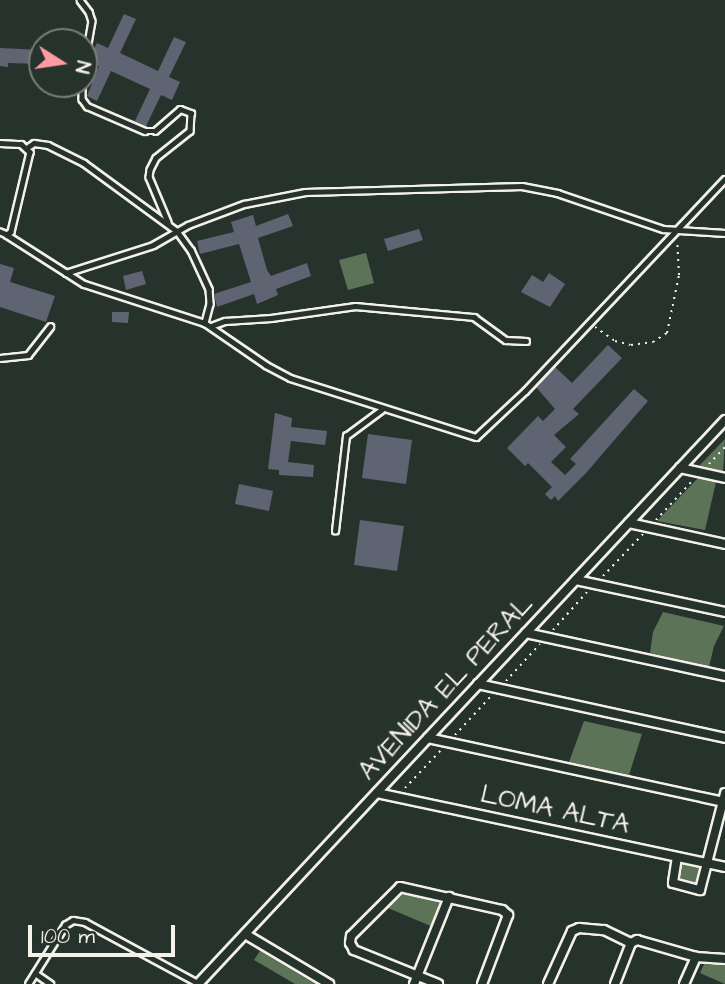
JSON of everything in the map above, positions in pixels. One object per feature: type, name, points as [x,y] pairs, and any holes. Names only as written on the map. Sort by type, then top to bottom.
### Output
[{"type":"street","name":"AVENIDA EL PERAL","points":[[199,984],[725,420]]},
{"type":"street","points":[[680,468],[725,478]]},
{"type":"street","points":[[629,523],[725,544]]},
{"type":"street","points":[[576,580],[725,612]]},
{"type":"street","points":[[526,634],[725,676]]},
{"type":"street","points":[[478,684],[725,737]]},
{"type":"street","points":[[428,738],[724,798],[701,888],[695,890],[673,883],[677,857]]},
{"type":"street","name":"LOMA ALTA","points":[[377,793],[725,867]]},
{"type":"street","points":[[438,984],[416,980],[354,950],[350,943],[351,936],[400,887],[502,910],[508,915],[482,984]]},
{"type":"street","points":[[416,980],[449,897]]},
{"type":"street","points":[[548,984],[572,931],[579,928],[604,930],[631,943]]},
{"type":"street","points":[[245,934],[329,984]]},
{"type":"street","points":[[615,984],[631,943],[637,940],[696,957],[725,959]]},
{"type":"street","points":[[684,984],[696,957]]},
{"type":"lane","points":[[80,0],[89,12],[91,28]]},
{"type":"lane","points":[[82,98],[87,106],[145,131],[155,131],[180,109],[191,113],[190,131],[156,158],[149,170],[149,177],[168,222]]},
{"type":"lane","points":[[0,143],[54,147],[84,163],[168,222],[191,250],[209,289],[210,304],[205,323]]},
{"type":"lane","points":[[7,235],[11,230],[30,154],[28,147]]},
{"type":"lane","points":[[0,232],[89,286],[211,326],[282,374],[381,409],[476,437],[501,415],[725,179]]},
{"type":"lane","points":[[65,273],[153,245],[177,230],[244,204],[305,192],[479,186],[535,188],[629,220],[673,231],[725,233]]},
{"type":"lane","points":[[211,326],[220,321],[271,318],[355,306],[474,317],[506,340],[526,341]]},
{"type":"lane","points":[[0,358],[28,355],[50,327]]},
{"type":"lane","points":[[335,531],[346,436],[381,409]]},
{"type":"lane","points":[[28,984],[65,925],[74,920],[85,922],[199,984]]},
{"type":"lane","points":[[35,973],[51,984]]},
{"type":"path","points":[[589,322],[622,344],[646,344],[660,340],[667,333],[680,267],[673,231]]},
{"type":"path","points":[[397,797],[725,447]]},
{"type":"green space","points":[[366,253],[374,283],[348,290],[339,260]]},
{"type":"green space","points":[[725,439],[723,472],[698,467]]},
{"type":"green space","points":[[698,478],[716,482],[705,530],[657,521]]},
{"type":"green space","points":[[663,612],[724,626],[714,646],[709,667],[650,653],[653,632]]},
{"type":"green space","points":[[584,721],[642,734],[629,775],[569,762]]},
{"type":"green space","points":[[678,862],[702,868],[698,888],[674,882]]},
{"type":"green space","points":[[404,893],[440,903],[433,927],[388,908]]},
{"type":"green space","points":[[260,951],[315,984],[295,984],[254,960]]},
{"type":"green space","points":[[706,960],[725,965],[725,984],[700,973]]},
{"type":"building","points":[[124,14],[136,19],[120,53],[158,71],[174,37],[186,42],[169,77],[180,82],[172,100],[161,95],[146,126],[135,121],[150,89],[111,71],[97,101],[91,98],[98,98],[98,43],[108,48]]},
{"type":"building","points":[[0,48],[28,49],[28,64],[8,63],[8,67],[0,66]]},
{"type":"building","points":[[288,214],[293,226],[258,238],[267,270],[271,276],[307,263],[311,276],[276,289],[278,295],[257,304],[254,294],[217,307],[214,294],[251,282],[239,244],[200,254],[197,241],[234,232],[231,222],[253,215],[256,226]]},
{"type":"building","points":[[419,229],[423,240],[388,251],[384,239]]},
{"type":"building","points":[[0,264],[14,268],[10,282],[55,296],[46,322],[0,307]]},
{"type":"building","points":[[142,271],[146,284],[126,290],[123,276]]},
{"type":"building","points":[[549,273],[565,284],[550,307],[521,292],[532,275],[543,282]]},
{"type":"building","points":[[112,312],[129,312],[128,323],[112,322]]},
{"type":"building","points":[[608,345],[622,358],[573,409],[579,414],[554,435],[566,447],[551,462],[565,475],[576,464],[570,459],[634,389],[648,401],[586,473],[558,501],[555,496],[551,500],[545,494],[552,487],[528,463],[525,466],[507,448],[538,416],[543,421],[555,409],[536,387],[546,376],[555,367],[572,383]]},
{"type":"building","points":[[275,413],[292,418],[291,427],[327,431],[325,445],[291,441],[288,462],[314,465],[313,477],[279,475],[279,470],[268,469]]},
{"type":"building","points":[[368,434],[412,440],[406,484],[362,478]]},
{"type":"building","points":[[239,484],[273,491],[269,511],[235,504]]},
{"type":"building","points":[[360,520],[404,526],[397,571],[354,565]]}]
